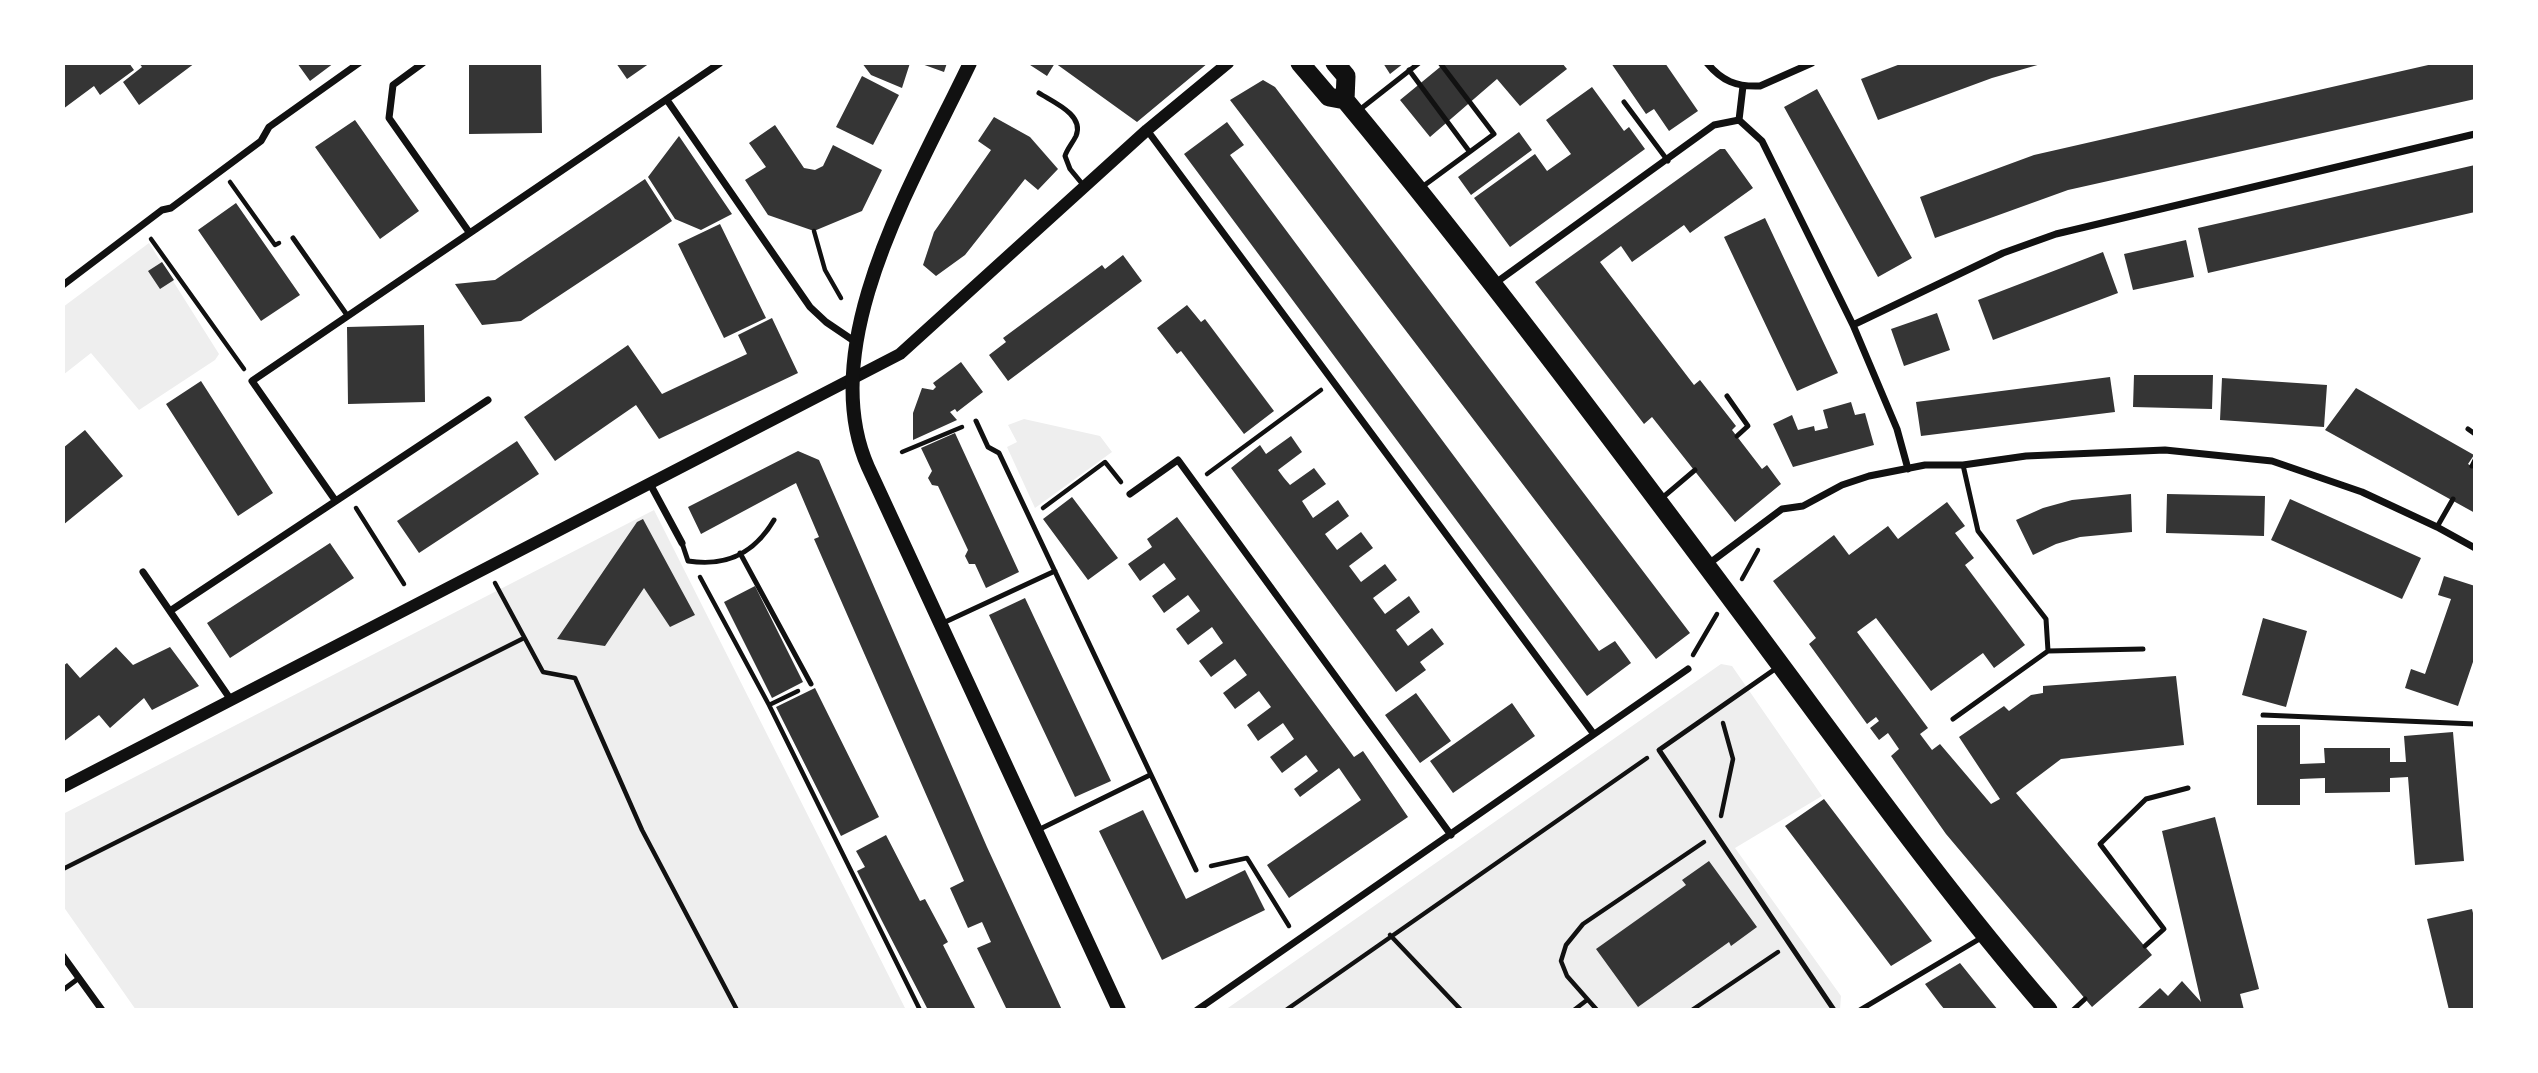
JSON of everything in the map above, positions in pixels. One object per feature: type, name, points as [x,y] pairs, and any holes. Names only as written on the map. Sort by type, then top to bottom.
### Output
[{"type":"highway","points":[[1300,63],[1329,97],[1351,107],[1417,190],[1706,565],[1984,936],[2048,1010]]},
{"type":"highway","points":[[1335,63],[1346,76],[1351,107]]},
{"type":"main road","points":[[970,63],[875,267],[863,303],[854,376],[853,410],[857,442],[1119,1010]]},
{"type":"street","points":[[63,285],[261,141],[269,127],[359,63]]},
{"type":"street","points":[[423,63],[393,85],[389,118],[469,232]]},
{"type":"street","points":[[335,500],[252,381],[720,63]]},
{"type":"street","points":[[63,787],[911,346],[1084,186],[1228,63]]},
{"type":"street","points":[[1707,63],[1728,83],[1744,86],[1760,86],[1812,63]]},
{"type":"street","points":[[1739,120],[1744,86]]},
{"type":"street","points":[[667,100],[810,307],[826,322],[857,343]]},
{"type":"street","points":[[1492,286],[1668,161],[1714,125],[1739,120]]},
{"type":"street","points":[[1739,120],[1762,141],[1853,325],[1896,429],[1908,469]]},
{"type":"street","points":[[1147,130],[1593,733]]},
{"type":"street","points":[[1853,325],[2003,253],[2056,234],[2475,134]]},
{"type":"street","points":[[170,611],[488,400]]},
{"type":"street","points":[[1706,565],[1782,509],[1803,506],[1842,485],[1925,465],[1963,465],[2026,456],[2165,450],[2272,461],[2362,492],[2475,548]]},
{"type":"street","points":[[1130,494],[1178,460],[1451,835]]},
{"type":"street","points":[[649,481],[682,543]]},
{"type":"street","points":[[143,572],[231,700]]},
{"type":"street","points":[[1198,1010],[1688,669]]},
{"type":"street","points":[[63,956],[102,1010]]},
{"type":"lane","points":[[1351,107],[1419,63]]},
{"type":"lane","points":[[1417,190],[1494,134],[1440,63]]},
{"type":"lane","points":[[1409,70],[1469,151]]},
{"type":"lane","points":[[1039,93],[1072,114],[1076,122],[1077,134],[1066,152],[1066,160],[1084,186]]},
{"type":"lane","points":[[1624,102],[1668,161]]},
{"type":"lane","points":[[293,238],[348,315]]},
{"type":"lane","points":[[1727,396],[1748,426],[1737,436]]},
{"type":"lane","points":[[976,421],[988,447],[999,453],[1196,870]]},
{"type":"lane","points":[[2468,429],[2475,434]]},
{"type":"lane","points":[[1963,465],[1978,531],[2046,619],[2048,651]]},
{"type":"lane","points":[[1657,502],[1695,471]]},
{"type":"lane","points":[[2437,527],[2453,499]]},
{"type":"lane","points":[[682,543],[688,561],[713,565],[761,542],[774,520]]},
{"type":"lane","points":[[740,553],[811,684]]},
{"type":"lane","points":[[940,625],[1055,571]]},
{"type":"lane","points":[[1953,719],[2048,651],[2143,649]]},
{"type":"lane","points":[[1781,666],[1659,750],[1834,1010]]},
{"type":"lane","points":[[2263,715],[2475,724]]},
{"type":"lane","points":[[1035,832],[1150,775]]},
{"type":"lane","points":[[2145,946],[2164,929],[2100,844],[2146,799],[2188,788]]},
{"type":"lane","points":[[1860,1010],[1984,936]]},
{"type":"lane","points":[[63,990],[79,978]]},
{"type":"lane","points":[[2073,1010],[2085,999]]},
{"type":"path","points":[[230,183],[275,246],[291,235],[293,238]]},
{"type":"path","points":[[142,227],[252,381]]},
{"type":"path","points":[[814,231],[825,270],[841,298]]},
{"type":"path","points":[[1195,483],[1332,382]]},
{"type":"path","points":[[902,452],[976,421]]},
{"type":"path","points":[[1030,518],[1105,462],[1130,494]]},
{"type":"path","points":[[346,492],[404,584]]},
{"type":"path","points":[[682,543],[769,705],[920,1010]]},
{"type":"path","points":[[1747,572],[1758,549]]},
{"type":"path","points":[[485,566],[543,672],[575,678],[642,830],[737,1010]]},
{"type":"path","points":[[1688,669],[1699,641],[1714,619]]},
{"type":"path","points":[[63,869],[524,638]]},
{"type":"path","points":[[769,705],[811,684]]},
{"type":"path","points":[[1597,1010],[1567,976],[1561,961],[1566,945],[1583,924],[1716,834],[1733,759],[1728,731],[1715,710]]},
{"type":"path","points":[[1286,1010],[1659,750]]},
{"type":"path","points":[[1196,870],[1247,858],[1299,942]]},
{"type":"path","points":[[1390,935],[1461,1010]]},
{"type":"path","points":[[1692,1010],[1790,944]]},
{"type":"path","points":[[1574,1010],[1587,1000]]},
{"type":"shaded area","points":[[149,243],[219,354],[215,360],[139,410],[91,353],[63,375],[63,307]]},
{"type":"shaded area","points":[[1024,419],[1100,436],[1112,452],[1035,508],[1007,447],[1017,442],[1008,425]]},
{"type":"shaded area","points":[[654,510],[906,1010],[136,1010],[63,906],[63,814]]},
{"type":"shaded area","points":[[1721,664],[1732,666],[1822,796],[1735,848],[1841,996],[1840,1010],[1225,1010]]},
{"type":"building","points":[[63,63],[129,63],[134,70],[100,95],[94,86],[63,109]]},
{"type":"building","points":[[139,63],[195,63],[139,105],[123,82],[142,67]]},
{"type":"building","points":[[297,63],[334,63],[310,81]]},
{"type":"building","points":[[469,63],[541,63],[542,133],[469,134]]},
{"type":"building","points":[[616,63],[650,63],[627,79]]},
{"type":"building","points":[[862,63],[910,63],[902,88],[871,75]]},
{"type":"building","points":[[919,63],[947,63],[944,72]]},
{"type":"building","points":[[1027,63],[1055,63],[1047,76]]},
{"type":"building","points":[[1055,63],[1208,63],[1137,122]]},
{"type":"building","points":[[1383,63],[1404,63],[1390,74]]},
{"type":"building","points":[[1445,63],[1562,63],[1567,69],[1520,106],[1497,79],[1430,137],[1400,100]]},
{"type":"building","points":[[1611,63],[1665,63],[1698,111],[1669,131],[1654,109],[1646,114]]},
{"type":"building","points":[[1903,63],[2041,64],[1992,78],[1878,120],[1861,79]]},
{"type":"building","points":[[2437,63],[2475,63],[2475,99],[2068,190],[1935,238],[1920,197],[2034,155]]},
{"type":"building","points":[[862,76],[899,95],[873,145],[836,127]]},
{"type":"building","points":[[1263,80],[1275,87],[1690,633],[1656,659],[1230,100]]},
{"type":"building","points":[[1592,87],[1624,131],[1629,127],[1645,149],[1510,247],[1474,198],[1535,154],[1547,171],[1571,154],[1546,120]]},
{"type":"building","points":[[1817,89],[1912,258],[1878,277],[1784,107]]},
{"type":"building","points":[[994,117],[1030,137],[1058,169],[1038,190],[1025,179],[965,255],[936,276],[923,265],[934,232],[991,150],[978,141]]},
{"type":"building","points":[[355,120],[419,211],[380,239],[315,147]]},
{"type":"building","points":[[1227,122],[1244,145],[1230,155],[1599,651],[1615,641],[1631,663],[1587,696],[1184,154]]},
{"type":"building","points":[[775,125],[804,168],[815,170],[823,166],[833,145],[882,170],[862,211],[814,231],[768,215],[745,180],[766,167],[749,143]]},
{"type":"building","points":[[1519,132],[1532,150],[1471,195],[1458,177]]},
{"type":"building","points":[[679,136],[732,214],[701,230],[675,219],[648,177]]},
{"type":"building","points":[[1720,149],[1725,149],[1753,188],[1690,233],[1684,225],[1632,262],[1621,246],[1600,262],[1694,385],[1700,380],[1736,426],[1732,430],[1762,469],[1767,465],[1781,484],[1735,522],[1652,417],[1644,424],[1535,282]]},
{"type":"building","points":[[2475,165],[2475,212],[2208,273],[2198,228]]},
{"type":"building","points":[[645,179],[672,221],[521,321],[482,325],[455,284],[495,280]]},
{"type":"building","points":[[236,203],[300,295],[261,321],[198,230]]},
{"type":"building","points":[[1765,218],[1838,373],[1797,391],[1724,237]]},
{"type":"building","points":[[720,224],[766,318],[724,338],[678,244]]},
{"type":"building","points":[[2186,240],[2194,277],[2133,290],[2124,254]]},
{"type":"building","points":[[2103,252],[2118,293],[1993,340],[1978,300]]},
{"type":"building","points":[[1123,255],[1142,281],[1008,381],[989,355],[1006,342],[1003,338],[1102,265],[1105,269]]},
{"type":"building","points":[[162,262],[174,280],[160,289],[148,271]]},
{"type":"building","points":[[1187,305],[1201,322],[1205,319],[1274,411],[1244,434],[1181,351],[1177,354],[1157,328]]},
{"type":"building","points":[[1937,313],[1950,350],[1904,366],[1891,329]]},
{"type":"building","points":[[772,318],[798,373],[659,439],[636,405],[555,461],[524,417],[628,345],[662,394],[747,354],[738,335]]},
{"type":"building","points":[[424,325],[425,402],[348,404],[347,327]]},
{"type":"building","points":[[961,362],[983,392],[957,412],[955,409],[950,412],[957,420],[913,440],[913,413],[922,388],[933,390],[936,387],[933,383]]},
{"type":"building","points":[[2134,375],[2213,375],[2212,409],[2133,407]]},
{"type":"building","points":[[2110,377],[2115,412],[1921,436],[1916,402]]},
{"type":"building","points":[[2222,378],[2327,385],[2324,427],[2220,420]]},
{"type":"building","points":[[201,381],[273,493],[238,516],[166,404]]},
{"type":"building","points":[[2356,388],[2474,455],[2468,464],[2475,468],[2475,513],[2325,430]]},
{"type":"building","points":[[1851,402],[1855,415],[1865,413],[1874,445],[1793,467],[1773,424],[1792,415],[1798,430],[1814,426],[1815,431],[1828,428],[1823,410]]},
{"type":"building","points":[[85,430],[123,476],[63,525],[63,448]]},
{"type":"building","points":[[955,433],[1019,572],[986,588],[975,564],[969,564],[965,556],[968,550],[938,486],[932,485],[928,478],[932,471],[921,448]]},
{"type":"building","points":[[1291,436],[1302,452],[1278,470],[1290,485],[1314,468],[1326,484],[1302,501],[1313,518],[1338,500],[1349,516],[1325,534],[1337,550],[1361,532],[1373,548],[1349,566],[1361,582],[1385,564],[1397,580],[1373,598],[1385,614],[1409,596],[1420,612],[1396,630],[1408,646],[1432,628],[1444,644],[1420,662],[1426,670],[1396,692],[1231,468],[1260,445],[1266,454]]},
{"type":"building","points":[[517,441],[539,474],[419,553],[397,521]]},
{"type":"building","points":[[798,451],[819,460],[987,847],[1062,1010],[1007,1010],[977,948],[991,942],[982,922],[968,928],[950,888],[964,881],[814,539],[819,537],[796,483],[701,534],[688,507]]},
{"type":"building","points":[[2131,494],[2132,532],[2080,537],[2033,555],[2016,520],[2043,508],[2072,500]]},
{"type":"building","points":[[2167,494],[2265,496],[2264,536],[2166,533]]},
{"type":"building","points":[[1072,497],[1118,558],[1088,580],[1043,519]]},
{"type":"building","points":[[2290,499],[2421,558],[2402,599],[2271,540]]},
{"type":"building","points":[[1947,502],[1965,526],[1955,533],[1974,558],[1965,565],[2025,645],[1994,668],[1983,653],[1931,691],[1876,618],[1857,632],[1928,728],[1920,734],[1932,750],[1940,744],[1991,804],[2000,799],[1959,737],[2004,706],[2009,711],[2031,695],[2043,693],[2043,686],[2176,676],[2184,745],[2061,759],[2016,793],[2152,955],[2092,1007],[1946,834],[1891,756],[1899,749],[1888,733],[1879,740],[1870,728],[1879,721],[1876,717],[1867,724],[1809,644],[1816,638],[1773,581],[1834,535],[1849,555],[1888,526],[1898,539]]},
{"type":"building","points":[[1177,517],[1354,757],[1363,751],[1408,817],[1289,898],[1267,865],[1361,800],[1339,768],[1300,797],[1294,789],[1318,771],[1306,755],[1282,773],[1270,757],[1294,739],[1283,723],[1258,741],[1247,725],[1271,707],[1259,691],[1235,709],[1223,693],[1247,675],[1235,659],[1211,677],[1199,661],[1223,643],[1212,627],[1188,645],[1176,629],[1200,611],[1188,595],[1164,613],[1152,596],[1176,579],[1164,563],[1140,581],[1128,564],[1152,547],[1147,539]]},
{"type":"building","points":[[643,519],[695,615],[670,627],[644,588],[605,646],[557,639],[637,522]]},
{"type":"building","points":[[330,543],[354,578],[230,658],[207,623]]},
{"type":"building","points":[[2444,576],[2475,586],[2475,656],[2458,706],[2405,688],[2411,669],[2425,674],[2451,599],[2438,595]]},
{"type":"building","points":[[755,586],[803,682],[772,698],[724,602]]},
{"type":"building","points":[[1025,598],[1111,781],[1075,797],[989,615]]},
{"type":"building","points":[[2263,618],[2307,631],[2286,707],[2242,695]]},
{"type":"building","points":[[116,647],[133,665],[170,647],[199,686],[152,710],[144,698],[110,728],[99,715],[63,742],[63,666],[67,663],[80,678]]},
{"type":"building","points":[[815,688],[879,817],[841,836],[776,707]]},
{"type":"building","points":[[1416,693],[1451,741],[1420,763],[1385,715]]},
{"type":"building","points":[[1512,703],[1535,736],[1453,793],[1430,761]]},
{"type":"building","points":[[2257,725],[2300,725],[2300,764],[2325,763],[2324,748],[2390,748],[2390,762],[2406,762],[2404,736],[2453,732],[2464,861],[2415,865],[2408,777],[2390,778],[2390,792],[2325,793],[2325,778],[2300,779],[2300,805],[2257,805]]},
{"type":"building","points":[[1824,799],[1932,941],[1891,966],[1785,826]]},
{"type":"building","points":[[1143,810],[1186,899],[1245,870],[1265,910],[1162,960],[1099,831]]},
{"type":"building","points":[[2215,817],[2259,989],[2240,994],[2244,1010],[2136,1010],[2160,988],[2168,996],[2182,981],[2201,1002],[2162,831]]},
{"type":"building","points":[[886,835],[920,901],[925,899],[948,942],[943,945],[976,1010],[928,1010],[882,921],[857,871],[865,867],[856,851]]},
{"type":"building","points":[[1709,861],[1757,927],[1731,946],[1729,942],[1638,1007],[1596,949],[1686,885],[1682,880]]},
{"type":"building","points":[[2472,909],[2475,921],[2475,1010],[2449,1010],[2427,919]]},
{"type":"building","points":[[1960,963],[1998,1010],[1945,1010],[1940,1004],[1925,984]]}]
